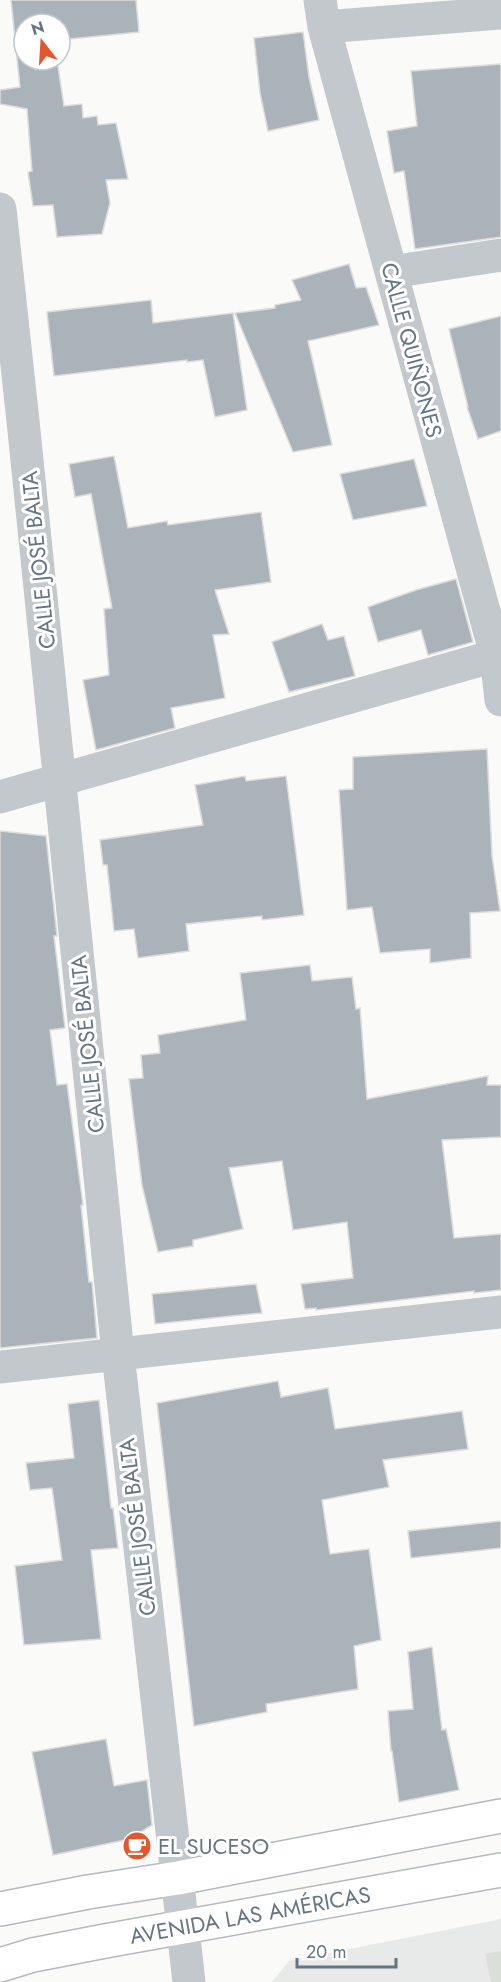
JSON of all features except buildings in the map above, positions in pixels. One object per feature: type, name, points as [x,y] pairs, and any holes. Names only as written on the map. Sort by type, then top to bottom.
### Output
[{"type":"main road","points":[[0,1909],[178,1878],[501,1816]]},
{"type":"main road","name":"AVENIDA LAS AMÉRICAS","points":[[0,1965],[33,1955],[183,1926],[501,1870]]},
{"type":"street","points":[[322,14],[501,13]]},
{"type":"street","name":"CALLE QUIÑONES","points":[[322,14],[498,655],[501,700]]},
{"type":"street","name":"CALLE JOSÉ BALTA","points":[[0,209],[12,421],[60,779],[118,1354],[189,1982]]},
{"type":"street","points":[[391,272],[501,255]]},
{"type":"street","points":[[0,797],[498,655]]},
{"type":"street","points":[[0,1367],[501,1312]]},
{"type":"shaded area","points":[[501,1919],[501,1982],[272,1982],[289,1961]]},
{"type":"shaded area","points":[[501,1951],[501,1982],[491,1982],[485,1954]]},
{"type":"place","name":"EL SUCESO","points":[[137,1846]]}]
